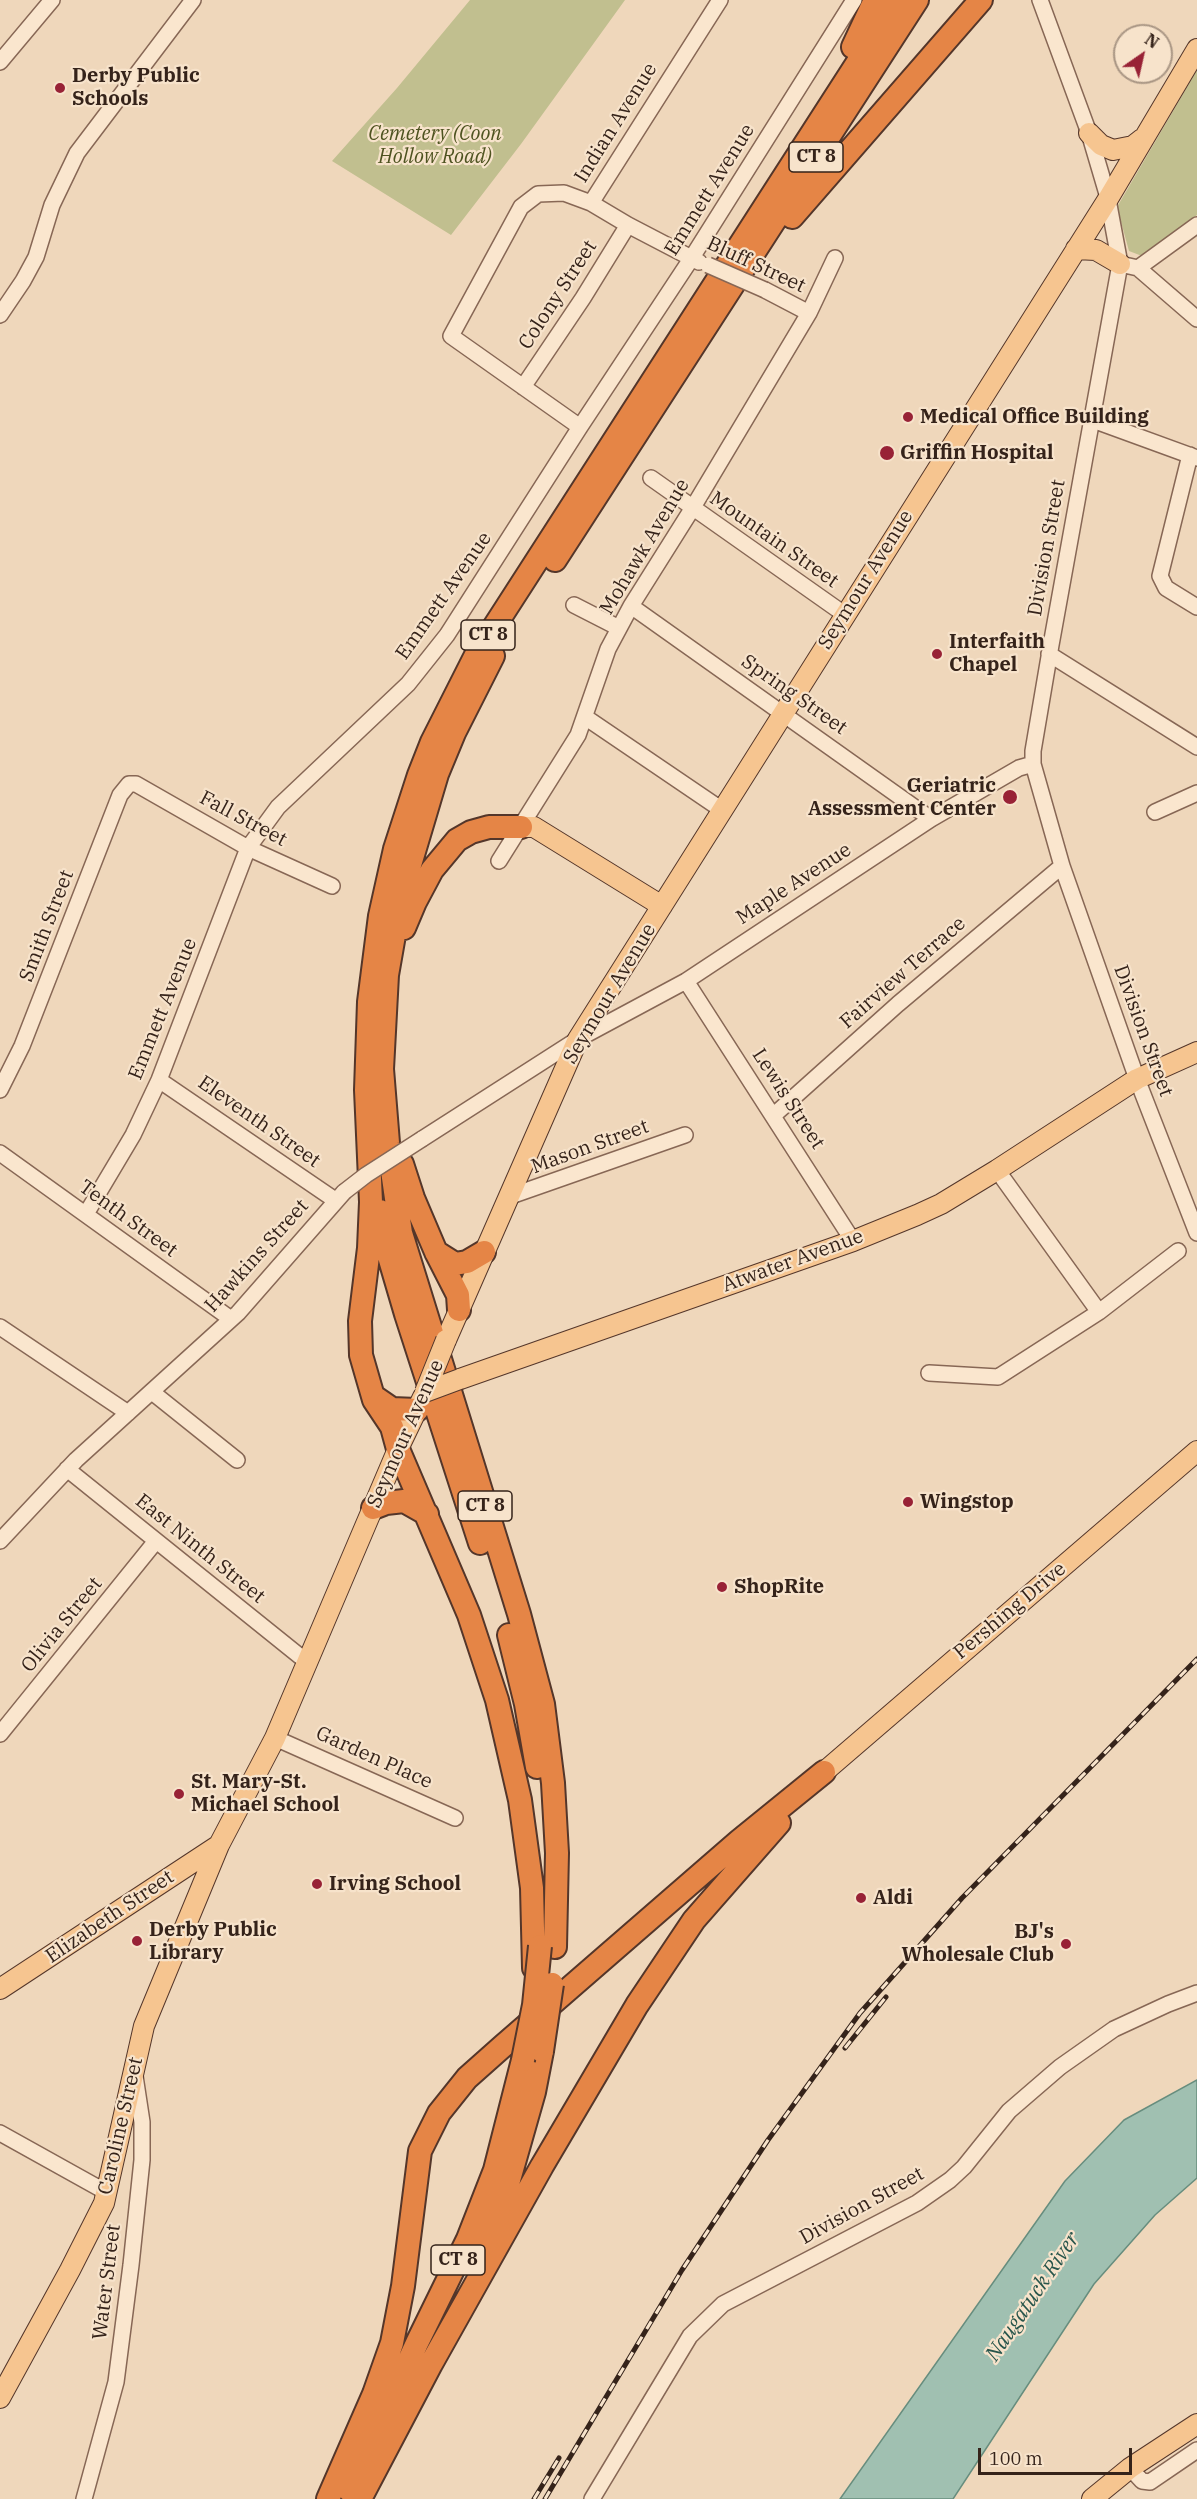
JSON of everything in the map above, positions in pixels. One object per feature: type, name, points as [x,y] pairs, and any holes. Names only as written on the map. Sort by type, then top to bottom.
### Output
[{"type":"highway","points":[[748,234],[788,151],[838,74],[875,0]]},
{"type":"highway","name":"CT 8","points":[[356,2492],[367,2450],[476,2219],[495,2170],[532,2055],[548,2017],[543,1947],[545,1850],[539,1780],[525,1704],[505,1620],[386,1246],[375,1180],[366,1090],[369,1002],[382,905],[406,812],[432,742],[476,655],[898,0]]},
{"type":"highway","name":"CT 8","points":[[356,2492],[394,2434],[431,2364],[509,2180],[534,2092],[532,2055],[534,2005],[557,1852],[554,1783],[543,1704],[519,1614],[401,1233],[388,1143],[382,1069],[387,975],[401,895],[423,816],[454,733],[506,635],[917,0]]},
{"type":"highway","points":[[715,314],[756,265],[787,222],[981,0]]},
{"type":"highway","points":[[387,975],[415,902],[432,870],[445,852],[457,840],[479,829],[489,826],[520,827]]},
{"type":"highway","points":[[382,1069],[403,1167],[413,1198],[436,1252],[458,1295],[459,1310]]},
{"type":"highway","points":[[366,1090],[371,1202],[359,1336],[361,1355],[371,1392],[392,1427],[398,1449],[470,1615],[497,1700],[520,1800],[543,1947]]},
{"type":"highway","points":[[436,1252],[454,1264],[468,1262],[484,1252]]},
{"type":"highway","points":[[371,1392],[392,1409],[421,1400]]},
{"type":"highway","points":[[373,1508],[386,1503],[404,1501],[427,1514]]},
{"type":"highway","points":[[431,2364],[542,2166],[637,2005],[694,1920],[824,1772]]},
{"type":"highway","points":[[328,2499],[374,2394],[392,2343],[403,2286],[420,2151],[439,2113],[467,2078],[503,2046],[730,1848],[824,1772]]},
{"type":"main road","name":"Seymour Avenue","points":[[219,1845],[275,1738],[398,1449],[578,1040],[844,614],[1108,199],[1197,49]]},
{"type":"main road","points":[[1089,133],[1101,145],[1113,150],[1133,146],[1144,137]]},
{"type":"main road","points":[[1076,249],[1101,252],[1129,266]]},
{"type":"main road","points":[[520,827],[534,827],[662,906]]},
{"type":"main road","name":"Atwater Avenue","points":[[421,1400],[460,1379],[853,1241],[941,1204],[1137,1079],[1197,1052]]},
{"type":"main road","name":"Pershing Drive","points":[[824,1772],[1197,1451]]},
{"type":"main road","name":"Elizabeth Street","points":[[0,1989],[219,1845]]},
{"type":"main road","name":"Caroline Street","points":[[0,2398],[104,2203],[144,2026],[219,1845]]},
{"type":"main road","points":[[1092,2499],[1130,2468],[1197,2424]]},
{"type":"street","points":[[0,62],[52,0]]},
{"type":"street","points":[[0,315],[36,257],[52,205],[77,153],[193,0]]},
{"type":"street","name":"Indian Avenue","points":[[523,387],[450,336],[521,207],[538,194],[564,193],[591,203],[720,0]]},
{"type":"street","name":"Emmett Avenue","points":[[86,1214],[133,1135],[159,1080],[248,848],[278,807],[408,684],[447,635],[691,259],[854,0]]},
{"type":"street","name":"Division Street","points":[[1040,0],[1089,133],[1129,266],[1090,419],[1049,654],[1033,751],[1033,764],[1062,866],[1137,1079],[1197,1233]]},
{"type":"street","name":"Bluff Street","points":[[591,203],[691,259],[765,290],[809,313]]},
{"type":"street","name":"Colony Street","points":[[523,387],[583,298],[628,225]]},
{"type":"street","points":[[1197,225],[1129,266],[1197,319]]},
{"type":"street","name":"Mohawk Avenue","points":[[499,861],[578,735],[608,649],[631,606],[693,508],[809,313],[835,258]]},
{"type":"street","points":[[523,387],[580,427]]},
{"type":"street","points":[[1090,419],[1194,457],[1160,576],[1166,588],[1197,607]]},
{"type":"street","name":"Mountain Street","points":[[651,478],[844,614]]},
{"type":"street","points":[[574,605],[619,628]]},
{"type":"street","name":"Spring Street","points":[[631,606],[931,819]]},
{"type":"street","points":[[1049,654],[1197,747]]},
{"type":"street","points":[[585,717],[722,810]]},
{"type":"street","name":"Maple Avenue","points":[[578,1040],[686,981],[931,819],[1019,768],[1033,764]]},
{"type":"street","name":"Smith Street","points":[[0,1090],[22,1046],[120,795],[129,784],[136,784]]},
{"type":"street","name":"Fall Street","points":[[136,784],[248,848],[332,886]]},
{"type":"street","points":[[1155,812],[1197,793]]},
{"type":"street","name":"Fairview Terrace","points":[[774,1115],[898,1004],[1062,866]]},
{"type":"street","name":"Lewis Street","points":[[686,981],[853,1241]]},
{"type":"street","name":"Hawkins Street","points":[[0,1541],[67,1469],[231,1319],[339,1196],[422,1139],[578,1040]]},
{"type":"street","name":"Eleventh Street","points":[[159,1080],[339,1196]]},
{"type":"street","name":"Mason Street","points":[[508,1197],[685,1135]]},
{"type":"street","name":"Tenth Street","points":[[0,1153],[231,1319]]},
{"type":"street","points":[[997,1170],[1099,1312]]},
{"type":"street","points":[[929,1373],[998,1377],[1099,1312],[1178,1251]]},
{"type":"street","points":[[0,1327],[128,1413]]},
{"type":"street","points":[[152,1392],[237,1460]]},
{"type":"street","name":"East Ninth Street","points":[[67,1469],[307,1662]]},
{"type":"street","name":"Olivia Street","points":[[0,1734],[156,1541]]},
{"type":"street","name":"Garden Place","points":[[275,1738],[455,1818]]},
{"type":"street","name":"Division Street","points":[[591,2499],[690,2336],[723,2304],[917,2203],[950,2180],[964,2167],[1009,2111],[1060,2067],[1114,2029],[1197,1993]]},
{"type":"street","name":"Water Street","points":[[84,2499],[116,2382],[132,2265],[142,2160],[142,2131],[134,2067]]},
{"type":"street","points":[[0,2133],[106,2192]]},
{"type":"street","points":[[1130,2468],[1142,2481],[1150,2482],[1197,2450]]},
{"type":"green space","name":"Cemetery (Coon Hollow Road)","points":[[470,0],[625,0],[521,144],[451,235],[332,161],[397,88]]},
{"type":"green space","points":[[1197,70],[1197,215],[1142,256],[1129,251],[1117,207]]},
{"type":"water","name":"Naugatuck River","points":[[1197,2080],[1197,2178],[1155,2215],[1094,2284],[953,2499],[840,2499],[1065,2181],[1124,2120]]},
{"type":"railway","points":[[545,2499],[682,2270],[768,2140],[860,2013],[962,1898],[1197,1659]]},
{"type":"railway","points":[[845,2048],[886,1997]]},
{"type":"railway","points":[[534,2499],[559,2458]]},
{"type":"place","name":"Derby Public Schools","points":[[60,88]]},
{"type":"place","name":"Medical Office Building","points":[[908,417]]},
{"type":"place","name":"Griffin Hospital","points":[[887,453]]},
{"type":"place","name":"Interfaith Chapel","points":[[937,654]]},
{"type":"place","name":"Geriatric Assessment Center","points":[[1010,797]]},
{"type":"place","name":"Wingstop","points":[[908,1502]]},
{"type":"place","name":"ShopRite","points":[[722,1587]]},
{"type":"place","name":"St. Mary-St. Michael School","points":[[179,1794]]},
{"type":"place","name":"Irving School","points":[[317,1884]]},
{"type":"place","name":"Aldi","points":[[861,1898]]},
{"type":"place","name":"Derby Public Library","points":[[137,1941]]},
{"type":"place","name":"BJ's Wholesale Club","points":[[1066,1944]]}]
